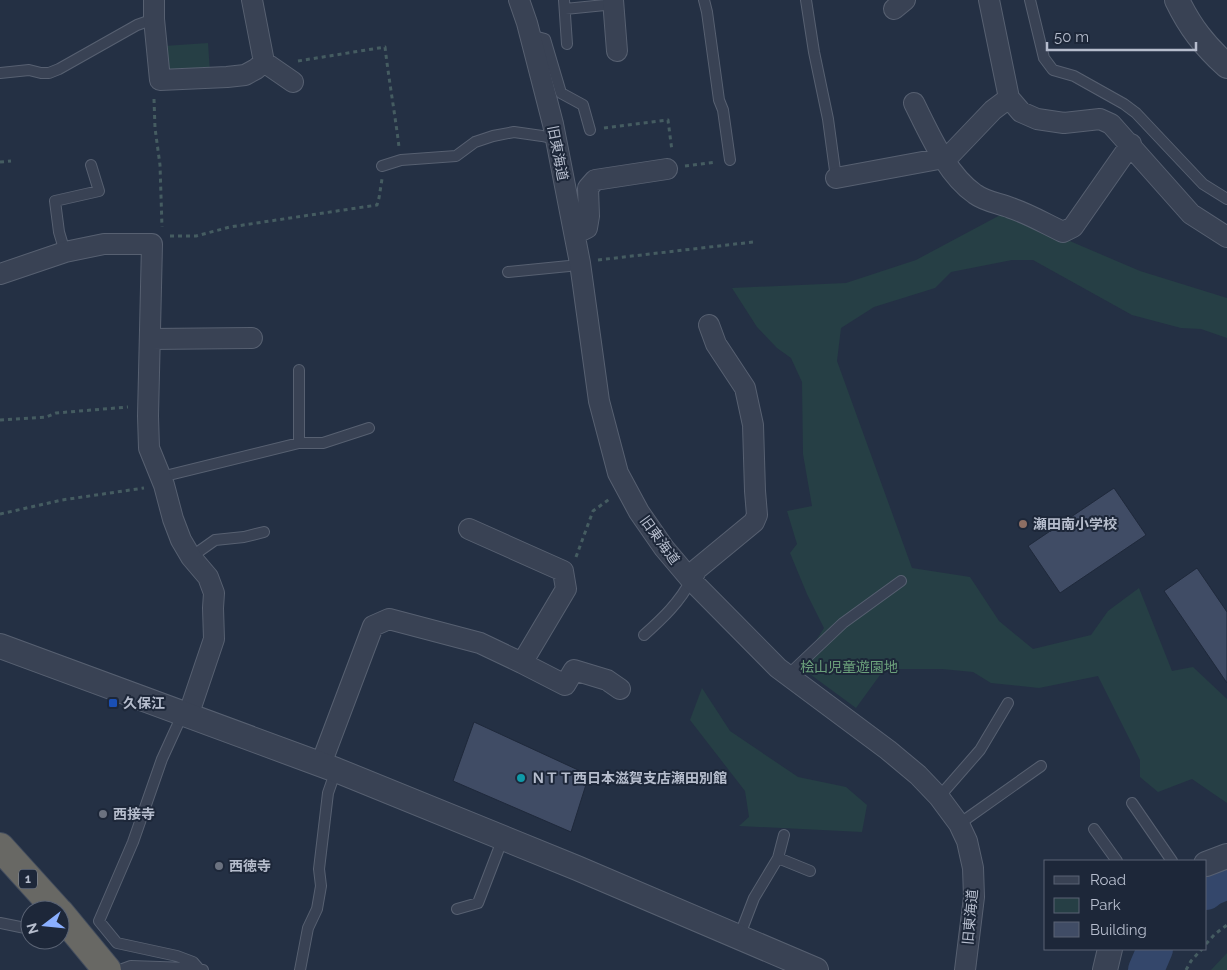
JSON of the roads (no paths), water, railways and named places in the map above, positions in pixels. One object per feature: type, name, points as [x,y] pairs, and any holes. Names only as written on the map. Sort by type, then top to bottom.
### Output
[{"type":"highway","name":"1","points":[[0,847],[46,900]]},
{"type":"highway","name":"1","points":[[70,928],[107,970]]},
{"type":"street","points":[[252,0],[267,64],[293,82]]},
{"type":"street","name":"旧東海道","points":[[519,0],[553,124],[580,263],[598,401],[618,473],[639,512],[664,548],[691,580],[778,668],[888,750],[918,775],[939,797],[959,824],[967,841],[972,868],[974,897],[965,970]]},
{"type":"street","points":[[989,0],[1009,98],[1021,112],[1037,119],[1064,123],[1100,119],[1111,124],[1131,144],[1191,214],[1227,236]]},
{"type":"street","points":[[1177,0],[1186,20],[1203,42],[1227,66]]},
{"type":"street","points":[[616,1],[617,51]]},
{"type":"street","points":[[154,10],[160,80],[244,75],[267,64]]},
{"type":"street","points":[[836,178],[944,158],[950,155],[993,110],[1009,98]]},
{"type":"street","points":[[914,103],[935,145],[958,178],[976,194],[1063,232],[1073,227],[1131,144]]},
{"type":"street","points":[[575,234],[587,228],[589,216],[588,188],[595,180],[670,168]]},
{"type":"street","points":[[0,274],[65,252],[104,244],[156,240],[150,339],[149,448],[181,540],[191,557],[208,577],[214,593],[214,639],[185,714]]},
{"type":"street","points":[[691,580],[697,568],[754,522],[757,515],[753,425],[745,388],[716,344],[709,325]]},
{"type":"street","points":[[150,339],[252,338]]},
{"type":"street","points":[[469,529],[562,571],[566,589],[522,663]]},
{"type":"street","points":[[329,767],[373,626],[389,619],[480,643],[565,685],[574,670],[607,680],[620,690]]},
{"type":"street","points":[[0,646],[329,767],[577,868],[816,970]]},
{"type":"street","points":[[1207,864],[1227,856]]},
{"type":"street","points":[[1105,970],[1110,950]]},
{"type":"lane","points":[[704,0],[730,160]]},
{"type":"lane","points":[[806,0],[814,52],[828,119],[836,178]]},
{"type":"lane","points":[[1030,0],[1044,58],[1053,70],[1074,76],[1124,104],[1136,113],[1203,184],[1227,199]]},
{"type":"lane","points":[[567,44],[564,4],[605,4],[616,1]]},
{"type":"lane","points":[[0,73],[29,70],[41,73],[54,71],[137,25],[154,10]]},
{"type":"lane","points":[[530,35],[545,39],[561,93],[583,105],[590,130]]},
{"type":"lane","points":[[382,166],[401,160],[456,156],[475,142],[514,132],[556,139]]},
{"type":"lane","points":[[65,252],[59,232],[55,200],[99,190],[91,165]]},
{"type":"lane","points":[[508,272],[569,266],[580,263]]},
{"type":"lane","points":[[298,443],[299,370]]},
{"type":"lane","points":[[162,481],[298,443],[323,443],[369,428]]},
{"type":"lane","points":[[191,557],[215,540],[244,537],[264,532]]},
{"type":"lane","points":[[644,635],[685,592],[691,580]]},
{"type":"lane","points":[[788,675],[843,623],[901,581]]},
{"type":"lane","points":[[939,797],[980,750],[1008,703]]},
{"type":"lane","points":[[185,714],[162,759],[133,842],[99,921],[117,943],[177,956],[193,962],[199,969]]},
{"type":"lane","points":[[959,824],[1041,766]]},
{"type":"lane","points":[[300,970],[308,928],[317,909],[321,886],[320,869],[329,767]]},
{"type":"lane","points":[[1132,803],[1171,860]]},
{"type":"lane","points":[[1094,829],[1116,860]]},
{"type":"lane","points":[[739,937],[754,898],[778,858],[784,835]]},
{"type":"lane","points":[[457,909],[478,904],[504,838]]},
{"type":"lane","points":[[778,858],[810,871]]},
{"type":"lane","points":[[0,923],[20,927]]},
{"type":"lane","points":[[120,970],[131,966],[204,970]]},
{"type":"waterway","points":[[1207,891],[1227,881]]},
{"type":"waterway","points":[[1146,970],[1155,950]]},
{"type":"place","name":"瀬田南小学校","points":[[1023,524]]},
{"type":"place","name":"久保江","points":[[113,703]]},
{"type":"place","name":"ＮＴＴ西日本滋賀支店瀬田別館","points":[[521,778]]},
{"type":"place","name":"西接寺","points":[[103,814]]},
{"type":"place","name":"西徳寺","points":[[219,866]]},
{"type":"park label","name":"桧山児童遊園地","points":[[849,667]]}]
